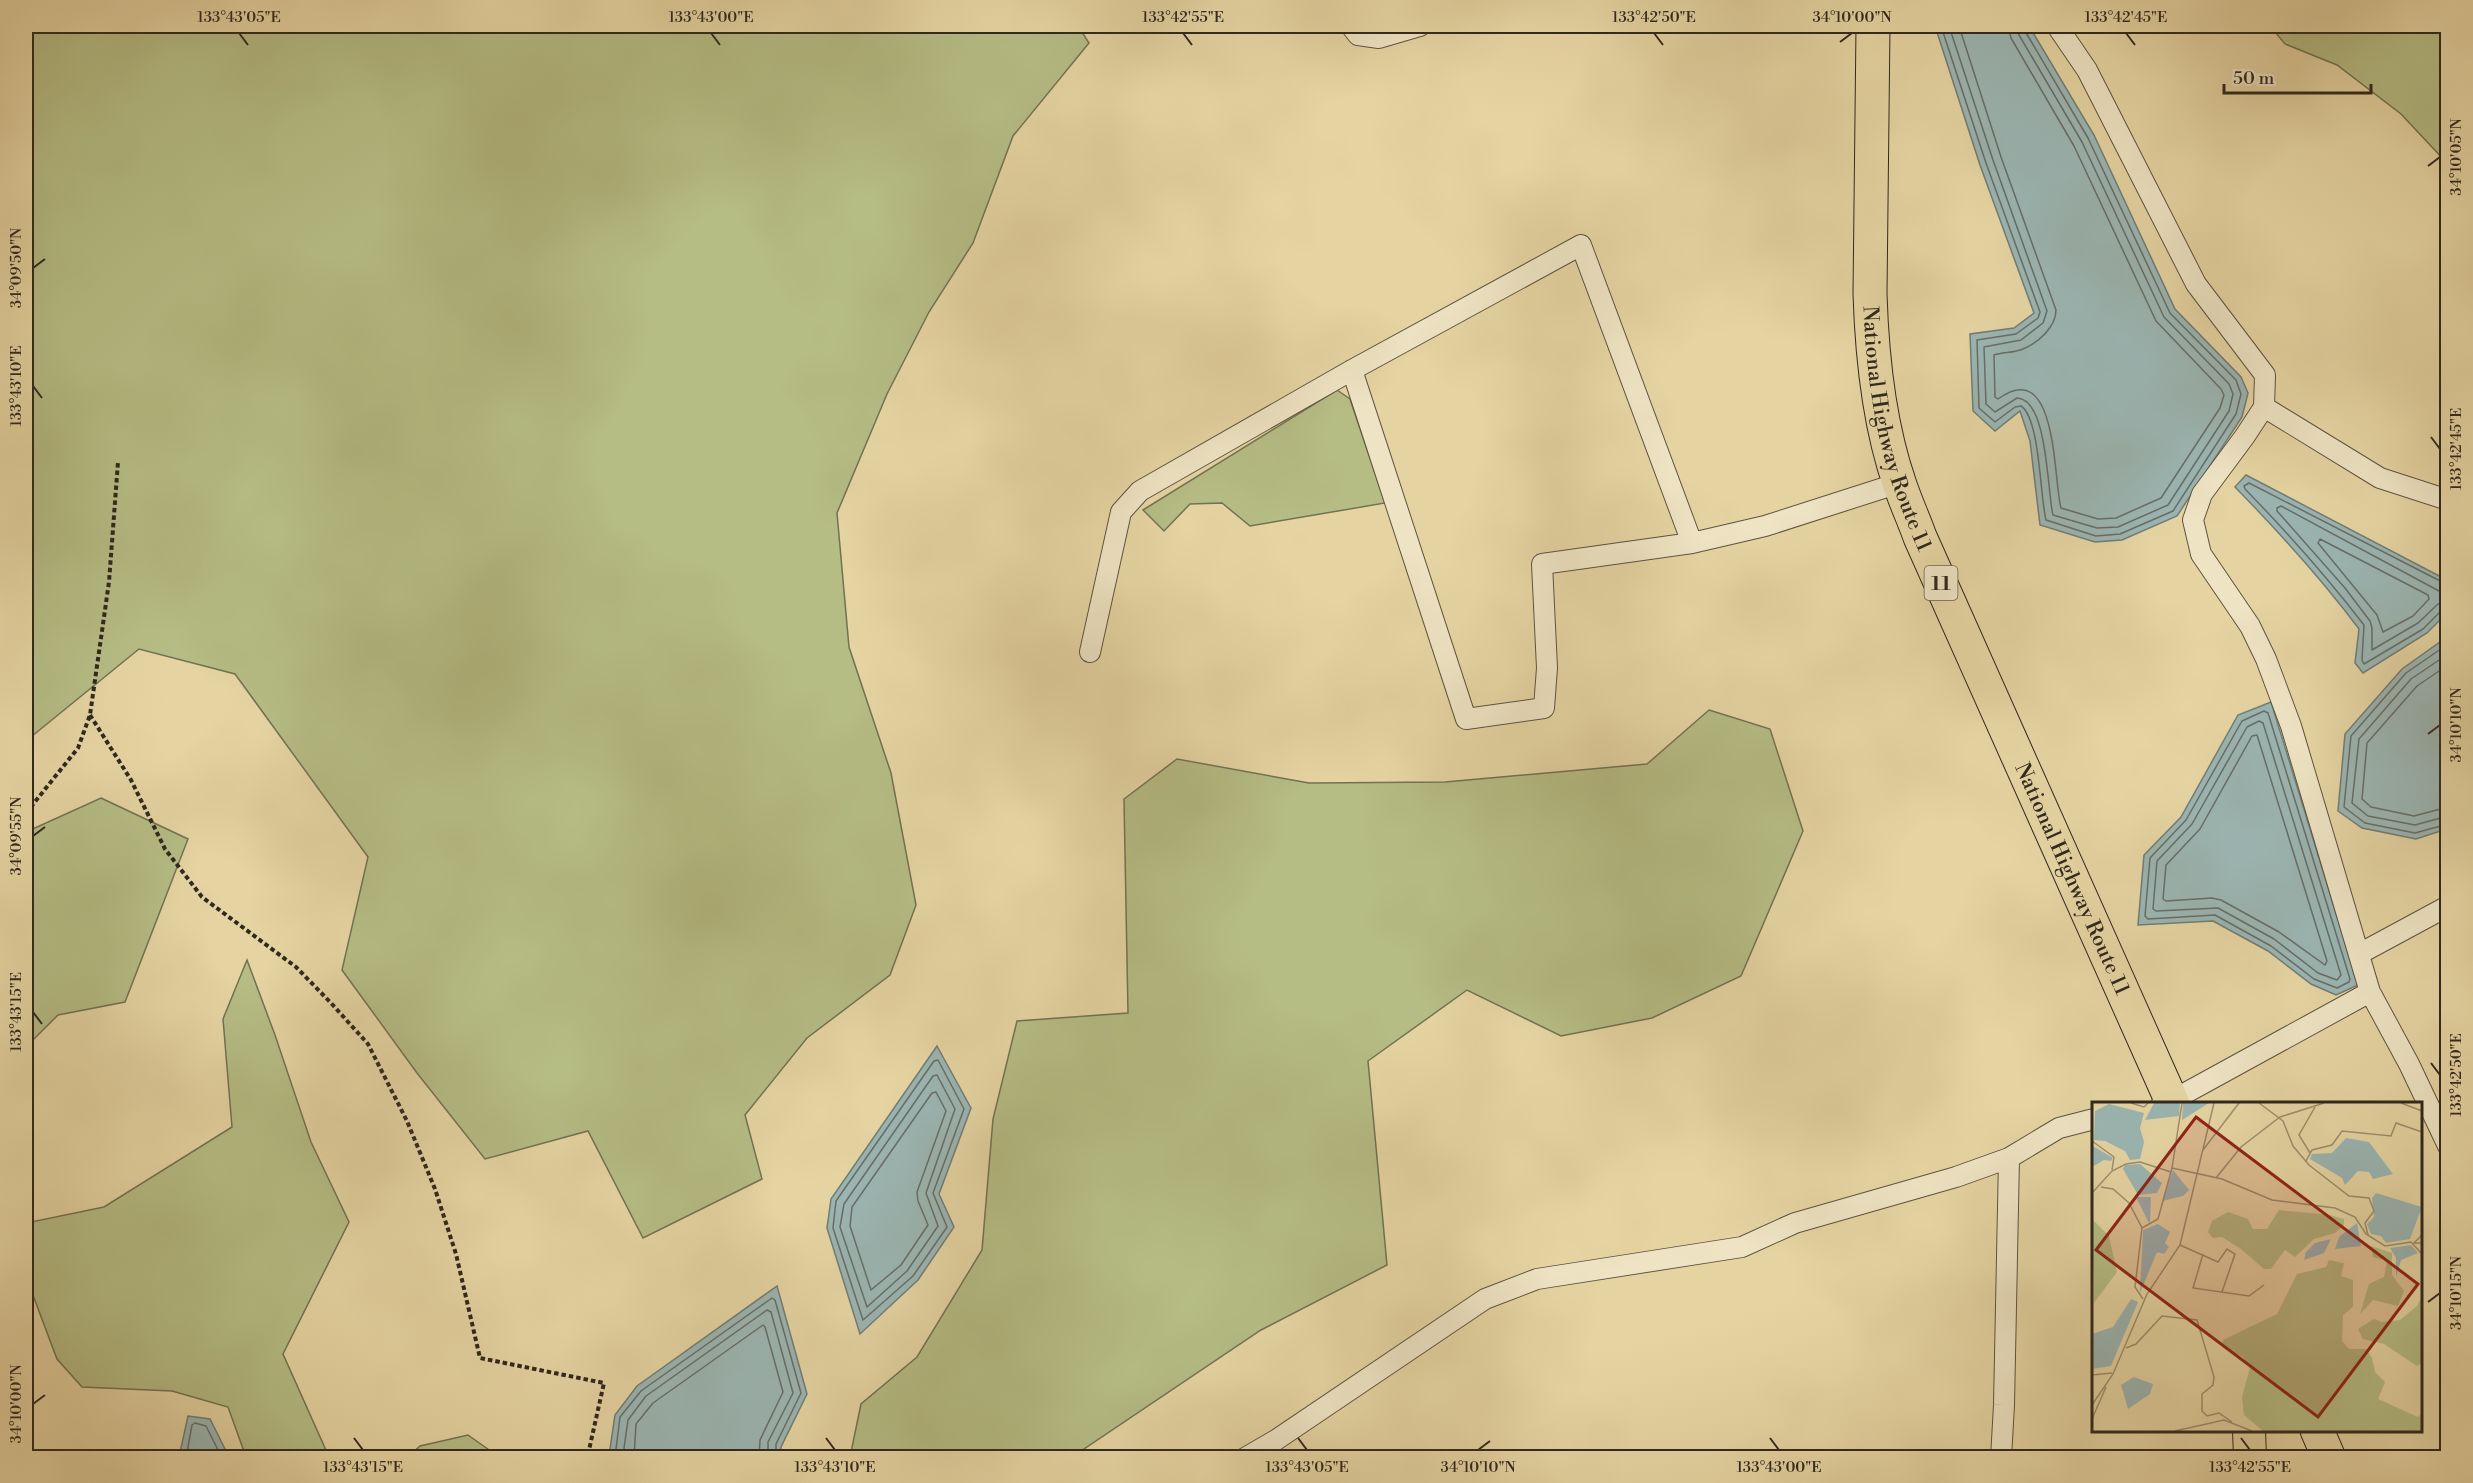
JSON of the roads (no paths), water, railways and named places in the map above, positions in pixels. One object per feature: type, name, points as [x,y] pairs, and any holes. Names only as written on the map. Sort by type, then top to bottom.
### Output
[{"type":"highway","name":"National Highway Route 11","points":[[1873,26],[1869,294],[1871,337],[1877,385],[1899,483],[1920,537],[2168,1102]]},
{"type":"highway","points":[[2317,1432],[2329,1458]]},
{"type":"main road","points":[[2249,1432],[2250,1458]]},
{"type":"street","points":[[1350,26],[1358,35],[1378,38],[1420,26]]},
{"type":"street","points":[[2057,26],[2087,70],[2196,284],[2265,375],[2264,406],[2202,494],[2193,520],[2201,554],[2250,626],[2266,659],[2292,726],[2370,992],[2409,1064],[2448,1146]]},
{"type":"street","points":[[1090,652],[1120,512],[1140,490],[1352,370],[1581,245],[1692,543]]},
{"type":"street","points":[[1352,370],[1466,719],[1544,708],[1546,668],[1542,564],[1692,543],[1765,526],[1899,483]]},
{"type":"street","points":[[2264,406],[2380,478],[2448,500]]},
{"type":"street","points":[[2359,954],[2448,906]]},
{"type":"street","points":[[2170,1102],[2370,992]]},
{"type":"street","points":[[1245,1458],[1276,1440],[1485,1299],[1537,1279],[1742,1247],[1795,1223],[1956,1178],[2008,1158],[2060,1128],[2092,1120]]},
{"type":"street","points":[[2001,1458],[2008,1158]]},
{"type":"water","points":[[1935,26],[2029,26],[2094,135],[2175,309],[2241,377],[2248,393],[2242,417],[2177,516],[2122,540],[2095,542],[2040,525],[2030,441],[2020,411],[1995,431],[1973,411],[1970,334],[2014,328],[2034,313],[1980,165]]},
{"type":"water","points":[[2246,475],[2447,580],[2447,613],[2427,633],[2363,673],[2355,663],[2359,629],[2299,556],[2235,487]]},
{"type":"water","points":[[2447,637],[2447,829],[2416,839],[2362,828],[2338,811],[2345,734],[2402,669]]},
{"type":"water","points":[[2271,702],[2358,985],[2336,995],[2311,984],[2268,951],[2213,921],[2138,925],[2144,855],[2181,817],[2238,715]]},
{"type":"water","points":[[937,1046],[971,1108],[939,1194],[954,1227],[918,1280],[860,1334],[827,1228],[831,1199]]},
{"type":"water","points":[[777,1286],[807,1394],[781,1447],[781,1457],[612,1457],[610,1449],[615,1415],[637,1386]]},
{"type":"water","points":[[188,1416],[210,1419],[229,1457],[179,1457]]}]
